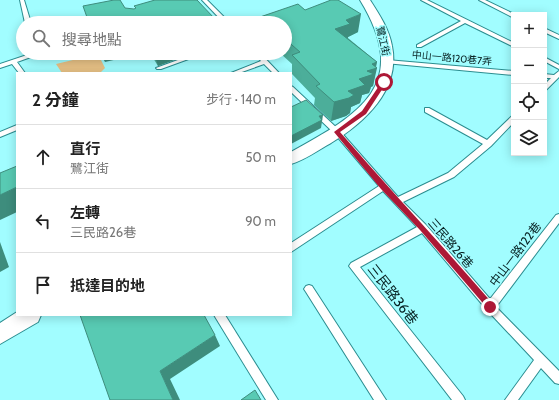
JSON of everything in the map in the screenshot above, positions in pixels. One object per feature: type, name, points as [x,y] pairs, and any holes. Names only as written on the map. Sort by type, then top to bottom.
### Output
[{"type":"street","name":"鷺江街","points":[[292,158],[337,132],[364,112],[384,82],[388,56],[381,25],[366,0]]},
{"type":"street","points":[[0,334],[29,316]]},
{"type":"lane","points":[[22,0],[26,16]]},
{"type":"lane","points":[[204,0],[220,16]]},
{"type":"lane","points":[[423,0],[511,44]]},
{"type":"lane","points":[[481,0],[511,15]]},
{"type":"lane","points":[[419,46],[466,21]]},
{"type":"lane","points":[[547,31],[559,37]]},
{"type":"lane","points":[[0,66],[20,60]]},
{"type":"lane","points":[[159,68],[182,60]]},
{"type":"lane","points":[[547,60],[559,66]]},
{"type":"lane","points":[[237,72],[265,61],[275,72]]},
{"type":"lane","points":[[14,62],[21,72]]},
{"type":"lane","name":"中山一路120巷7弄","points":[[387,62],[511,73]]},
{"type":"lane","points":[[547,76],[557,75]]},
{"type":"lane","points":[[547,86],[557,75]]},
{"type":"lane","name":"三民路26巷","points":[[292,90],[337,132],[384,187],[423,228],[490,307],[559,379]]},
{"type":"lane","points":[[427,110],[488,144]]},
{"type":"lane","points":[[397,201],[451,175],[488,144],[512,120]]},
{"type":"lane","points":[[0,135],[16,127]]},
{"type":"lane","points":[[292,247],[384,187]]},
{"type":"lane","name":"中山一路122巷","points":[[490,307],[559,217]]},
{"type":"lane","name":"三民路36巷","points":[[423,228],[354,266],[459,400]]},
{"type":"lane","points":[[310,289],[380,400]]},
{"type":"lane","points":[[220,316],[272,400]]},
{"type":"lane","points":[[512,400],[540,360]]},
{"type":"shaded area","points":[[73,60],[101,60],[105,68],[101,72],[61,72],[56,64]]},
{"type":"building","points":[[120,0],[125,8],[134,9],[136,8],[134,6],[155,0],[197,0],[212,16],[87,16],[83,6]]},
{"type":"building","points":[[331,0],[338,0],[361,14],[346,20],[350,24],[335,29],[377,62],[372,64],[377,68],[367,71],[374,74],[359,79],[365,85],[348,91],[354,95],[349,98],[334,102],[316,86],[320,84],[292,55],[300,52],[292,45],[292,16],[263,16],[298,4],[305,10]]},
{"type":"building","points":[[306,100],[323,115],[319,116],[322,120],[292,135],[292,107]]},
{"type":"building","points":[[16,166],[16,187],[0,195],[0,173]]},
{"type":"building","points":[[80,316],[205,316],[215,335],[160,371],[173,400],[110,400]]},
{"type":"building","points":[[255,390],[261,400],[241,400]]},
{"type":"route","points":[[384,82],[364,112],[337,132],[384,187],[423,228],[490,307]]}]
